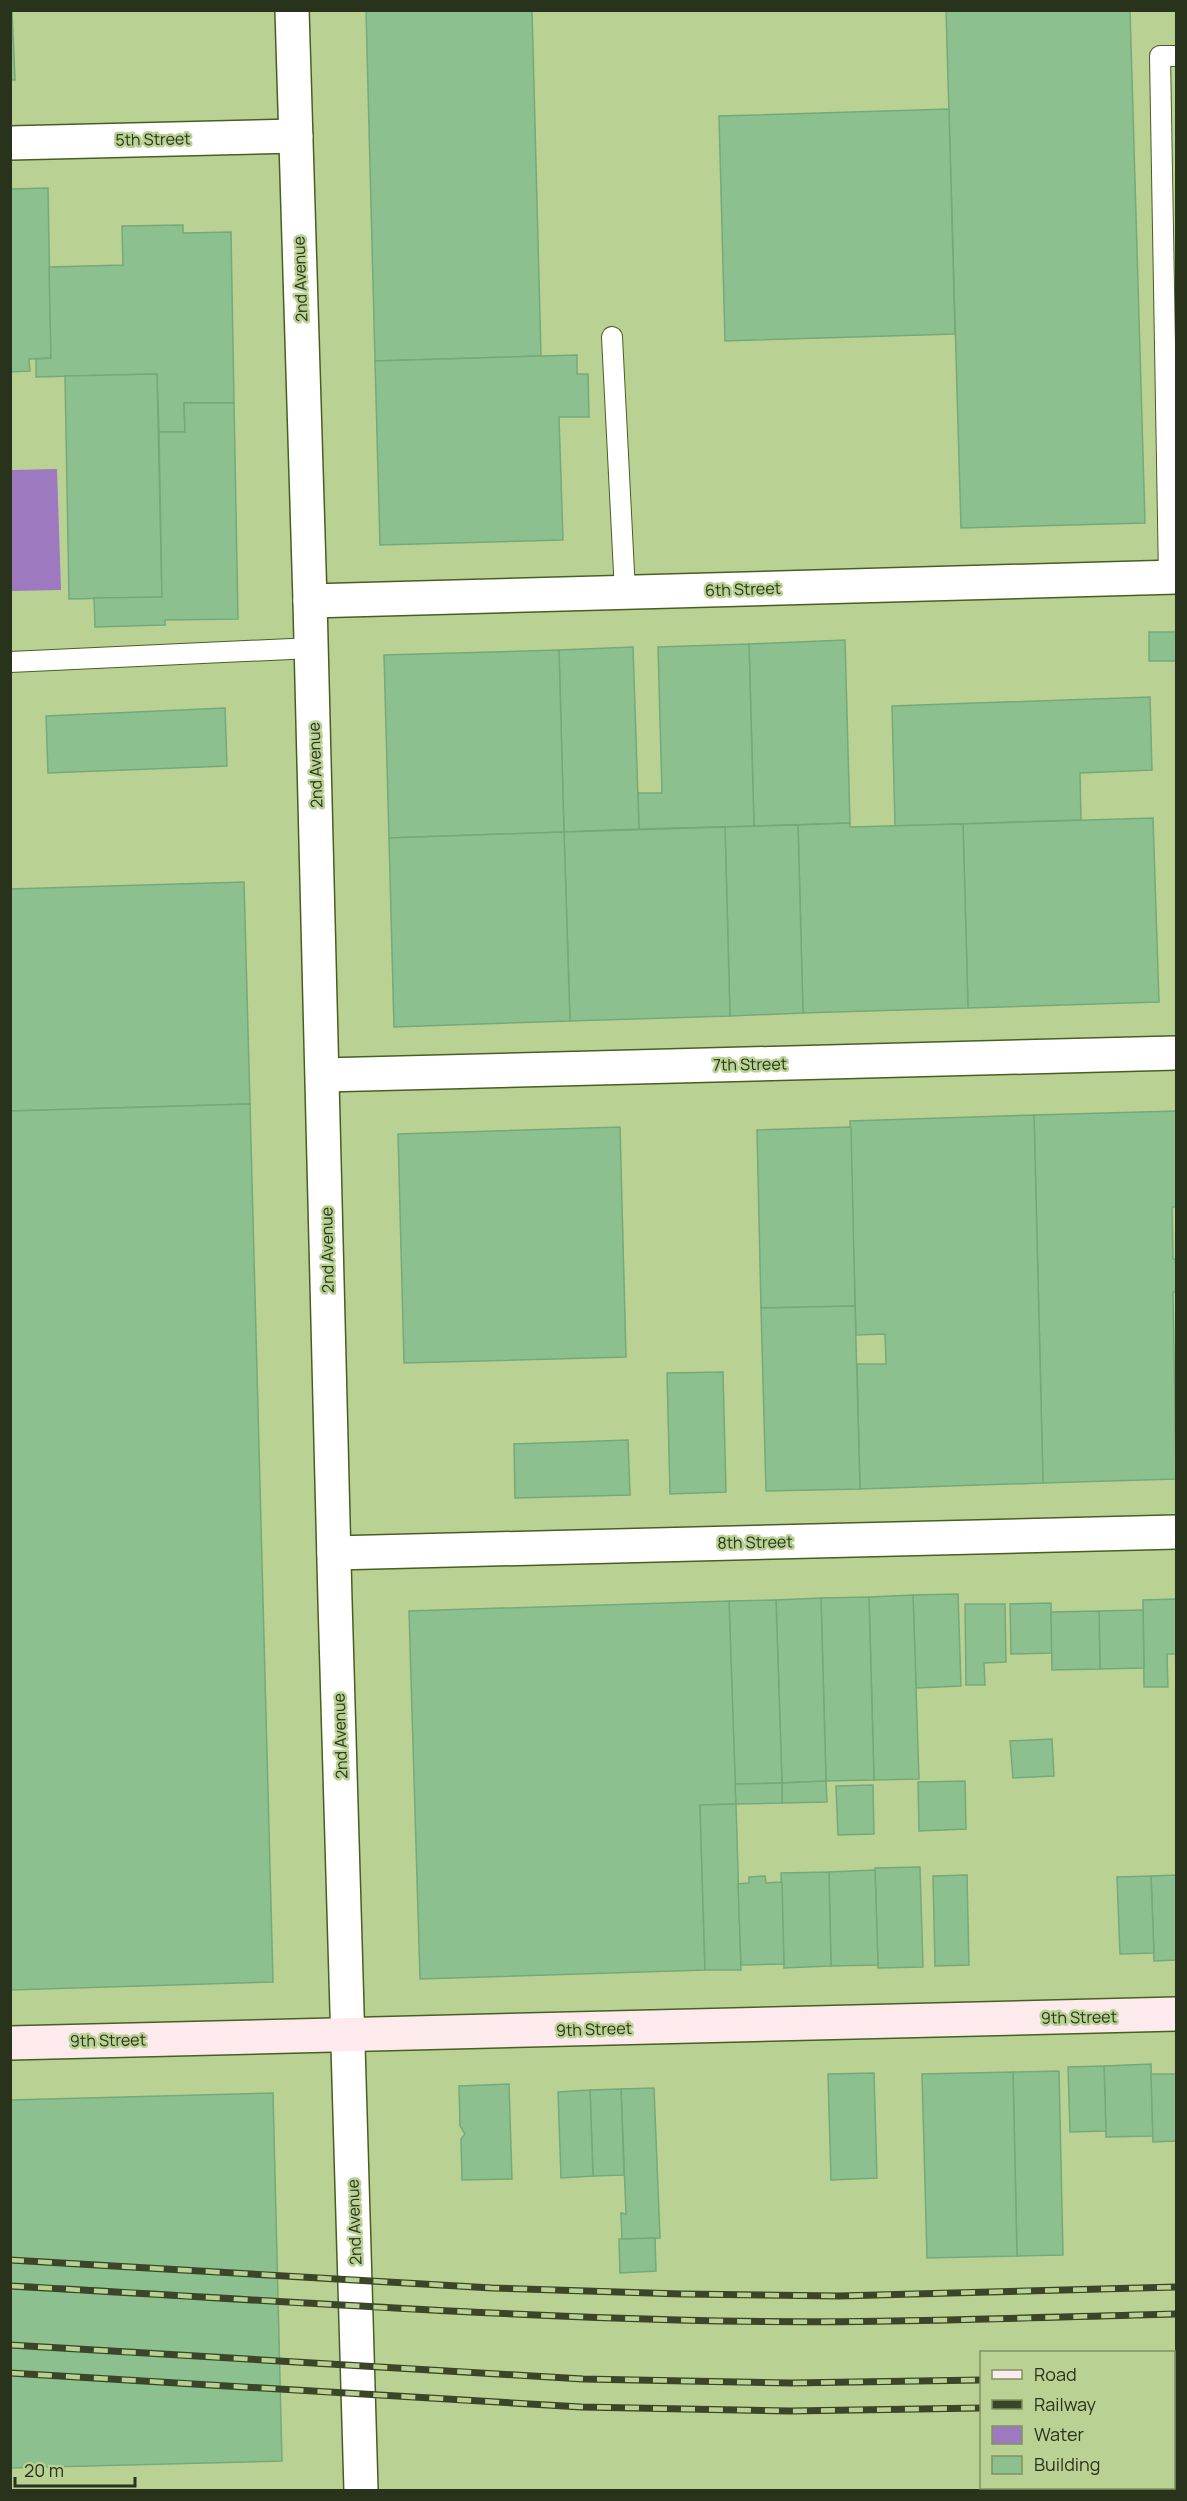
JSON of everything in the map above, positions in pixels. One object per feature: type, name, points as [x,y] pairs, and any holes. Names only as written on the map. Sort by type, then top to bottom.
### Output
[{"type":"main road","name":"9th Street","points":[[10,2043],[1176,2014]]},
{"type":"street","name":"2nd Avenue","points":[[292,10],[312,648],[334,1553],[362,2490]]},
{"type":"street","name":"5th Street","points":[[10,143],[296,136]]},
{"type":"street","name":"6th Street","points":[[310,601],[1173,577]]},
{"type":"street","name":"7th Street","points":[[323,1075],[1176,1053]]},
{"type":"street","name":"8th Street","points":[[334,1553],[1176,1532]]},
{"type":"street","points":[[1146,2490],[1176,2490]]},
{"type":"lane","points":[[1173,577],[1170,261],[1160,56],[1176,56]]},
{"type":"lane","points":[[612,337],[625,592]]},
{"type":"lane","points":[[10,662],[312,648]]},
{"type":"water","points":[[57,469],[61,590],[11,591],[11,470]]},
{"type":"building","points":[[10,10],[12,10],[15,80],[10,80]]},
{"type":"building","points":[[366,10],[532,10],[541,356],[375,361]]},
{"type":"building","points":[[946,10],[1130,10],[1145,523],[961,528]]},
{"type":"building","points":[[949,109],[955,334],[725,341],[719,116]]},
{"type":"building","points":[[48,188],[51,358],[29,359],[30,371],[10,372],[10,189]]},
{"type":"building","points":[[183,225],[183,233],[231,232],[234,403],[184,403],[185,432],[159,432],[157,374],[36,377],[36,359],[51,358],[49,267],[123,265],[122,226]]},
{"type":"building","points":[[577,355],[577,374],[588,374],[589,417],[559,417],[563,540],[380,545],[375,361]]},
{"type":"building","points":[[157,374],[162,597],[69,599],[65,376]]},
{"type":"building","points":[[184,403],[234,403],[238,619],[165,620],[165,625],[95,627],[94,598],[162,597],[159,432],[185,432]]},
{"type":"building","points":[[1149,632],[1176,632],[1176,661],[1149,661]]},
{"type":"building","points":[[845,640],[850,823],[754,826],[749,644]]},
{"type":"building","points":[[749,644],[754,826],[639,829],[638,793],[662,793],[658,647]]},
{"type":"building","points":[[633,647],[639,829],[564,832],[559,650]]},
{"type":"building","points":[[559,650],[564,832],[389,838],[384,655]]},
{"type":"building","points":[[1150,697],[1152,770],[1080,773],[1081,820],[895,826],[892,706]]},
{"type":"building","points":[[225,708],[227,766],[48,773],[46,716]]},
{"type":"building","points":[[1153,818],[1159,1002],[968,1008],[963,824]]},
{"type":"building","points":[[850,823],[850,827],[963,824],[968,1008],[803,1013],[798,825]]},
{"type":"building","points":[[798,825],[803,1013],[730,1016],[725,827]]},
{"type":"building","points":[[725,827],[730,1016],[570,1021],[564,832]]},
{"type":"building","points":[[564,832],[570,1021],[394,1027],[389,838]]},
{"type":"building","points":[[244,882],[250,1104],[10,1111],[10,889]]},
{"type":"building","points":[[250,1104],[273,1982],[10,1990],[10,1111]]},
{"type":"building","points":[[1176,1111],[1176,1207],[1172,1207],[1173,1259],[1176,1259],[1176,1292],[1173,1292],[1176,1479],[1043,1483],[1034,1115]]},
{"type":"building","points":[[1034,1115],[1043,1483],[860,1489],[857,1364],[886,1364],[885,1334],[856,1335],[850,1121]]},
{"type":"building","points":[[620,1127],[626,1357],[404,1363],[398,1134]]},
{"type":"building","points":[[851,1127],[855,1306],[761,1308],[757,1130]]},
{"type":"building","points":[[855,1306],[860,1489],[766,1491],[761,1308]]},
{"type":"building","points":[[723,1372],[726,1492],[670,1494],[667,1373]]},
{"type":"building","points":[[628,1440],[630,1495],[515,1498],[514,1444]]},
{"type":"building","points":[[958,1594],[961,1686],[916,1688],[913,1595]]},
{"type":"building","points":[[913,1595],[919,1779],[874,1780],[869,1597]]},
{"type":"building","points":[[869,1597],[874,1780],[826,1781],[821,1598]]},
{"type":"building","points":[[821,1598],[826,1781],[782,1783],[776,1600]]},
{"type":"building","points":[[1176,1599],[1176,1654],[1167,1654],[1168,1687],[1144,1687],[1143,1600]]},
{"type":"building","points":[[776,1600],[782,1783],[735,1784],[729,1601]]},
{"type":"building","points":[[729,1601],[736,1804],[700,1805],[705,1970],[420,1979],[409,1611]]},
{"type":"building","points":[[1051,1603],[1052,1653],[1011,1654],[1010,1604]]},
{"type":"building","points":[[965,1604],[1005,1604],[1006,1662],[984,1663],[985,1685],[966,1685]]},
{"type":"building","points":[[1143,1610],[1144,1668],[1100,1669],[1099,1611]]},
{"type":"building","points":[[1099,1611],[1100,1669],[1052,1670],[1051,1612]]},
{"type":"building","points":[[1052,1739],[1054,1776],[1013,1778],[1010,1741]]},
{"type":"building","points":[[826,1781],[827,1802],[782,1803],[782,1783]]},
{"type":"building","points":[[965,1781],[966,1829],[919,1831],[918,1782]]},
{"type":"building","points":[[782,1783],[782,1803],[736,1804],[735,1784]]},
{"type":"building","points":[[873,1785],[874,1834],[838,1835],[836,1786]]},
{"type":"building","points":[[736,1804],[741,1970],[705,1970],[700,1805]]},
{"type":"building","points":[[920,1867],[923,1967],[878,1968],[875,1868]]},
{"type":"building","points":[[875,1870],[878,1965],[831,1966],[829,1872]]},
{"type":"building","points":[[829,1872],[831,1966],[784,1968],[781,1873]]},
{"type":"building","points":[[967,1875],[969,1965],[935,1966],[933,1876]]},
{"type":"building","points":[[1176,1875],[1176,1960],[1154,1961],[1151,1876]]},
{"type":"building","points":[[765,1876],[766,1883],[782,1882],[784,1964],[741,1965],[738,1884],[749,1883],[749,1877]]},
{"type":"building","points":[[1151,1876],[1154,1953],[1120,1954],[1117,1877]]},
{"type":"building","points":[[1151,2064],[1153,2136],[1106,2137],[1104,2066]]},
{"type":"building","points":[[1104,2066],[1106,2131],[1070,2132],[1068,2067]]},
{"type":"building","points":[[1059,2071],[1063,2255],[1017,2256],[1013,2072]]},
{"type":"building","points":[[1013,2072],[1017,2256],[927,2258],[922,2074]]},
{"type":"building","points":[[874,2073],[877,2178],[831,2180],[828,2074]]},
{"type":"building","points":[[1151,2074],[1176,2074],[1176,2141],[1153,2142]]},
{"type":"building","points":[[509,2084],[512,2179],[462,2180],[461,2139],[465,2134],[460,2126],[459,2086]]},
{"type":"building","points":[[654,2088],[660,2238],[622,2240],[621,2213],[626,2214],[621,2089]]},
{"type":"building","points":[[621,2089],[624,2175],[593,2176],[590,2090]]},
{"type":"building","points":[[590,2090],[593,2176],[561,2178],[558,2092]]},
{"type":"building","points":[[273,2093],[282,2461],[10,2468],[10,2100]]},
{"type":"building","points":[[655,2238],[656,2271],[620,2273],[619,2239]]},
{"type":"railway","points":[[10,2260],[492,2288],[681,2294],[839,2296],[1176,2287]]},
{"type":"railway","points":[[10,2286],[427,2310],[678,2320],[865,2321],[1176,2314]]},
{"type":"railway","points":[[10,2345],[583,2379],[791,2383],[980,2380]]},
{"type":"railway","points":[[10,2373],[581,2407],[790,2411],[980,2408]]}]
